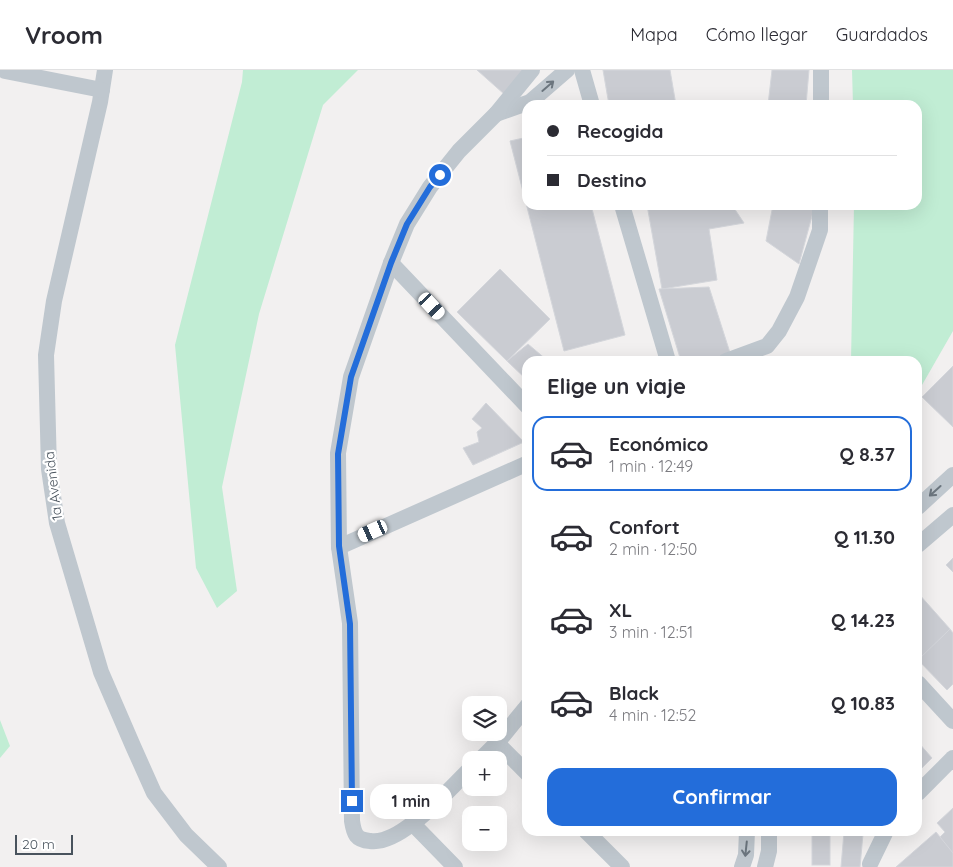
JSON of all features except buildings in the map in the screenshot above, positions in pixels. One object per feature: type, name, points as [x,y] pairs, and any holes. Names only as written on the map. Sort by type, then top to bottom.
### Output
[{"type":"street","name":"1a Avenida","points":[[105,70],[54,301],[46,355],[48,469],[57,523],[101,672],[154,793],[186,835],[219,867]]},
{"type":"street","points":[[462,777],[413,824],[394,837],[377,842],[361,840],[354,833],[352,821],[350,624],[339,546],[338,454],[351,377],[391,263],[407,224],[430,187],[459,151],[496,114],[532,70]]},
{"type":"street","points":[[532,100],[567,70]]},
{"type":"street","points":[[582,70],[591,100]]},
{"type":"street","points":[[821,70],[821,100]]},
{"type":"street","points":[[6,71],[102,90]]},
{"type":"street","points":[[496,114],[522,105]]},
{"type":"street","points":[[623,210],[667,356]]},
{"type":"street","points":[[740,356],[767,346],[779,331],[797,297],[820,230],[820,210]]},
{"type":"street","points":[[391,263],[522,401]]},
{"type":"street","points":[[339,546],[522,466]]},
{"type":"street","points":[[922,503],[953,475]]},
{"type":"street","points":[[922,542],[953,514]]},
{"type":"street","points":[[922,687],[953,722]]},
{"type":"street","points":[[490,751],[522,713]]},
{"type":"street","points":[[497,744],[522,768]]},
{"type":"street","points":[[922,789],[953,758]]},
{"type":"street","points":[[413,824],[455,867]]},
{"type":"street","points":[[591,836],[622,867]]},
{"type":"street","points":[[742,867],[746,855],[747,836]]},
{"type":"street","points":[[765,867],[769,851],[769,836]]},
{"type":"street","points":[[870,864],[884,836]]},
{"type":"green space","points":[[243,70],[358,70],[323,105],[259,314],[222,487],[237,591],[217,608],[196,568],[175,345],[242,82]]},
{"type":"green space","points":[[852,70],[953,70],[953,331],[922,385],[922,356],[851,356],[854,210],[922,210],[922,100],[853,100]]},
{"type":"green space","points":[[0,720],[10,746],[0,758]]},
{"type":"route","points":[[352,801],[350,624],[339,546],[338,454],[351,377],[391,263],[407,224],[430,187],[440,175]]}]
